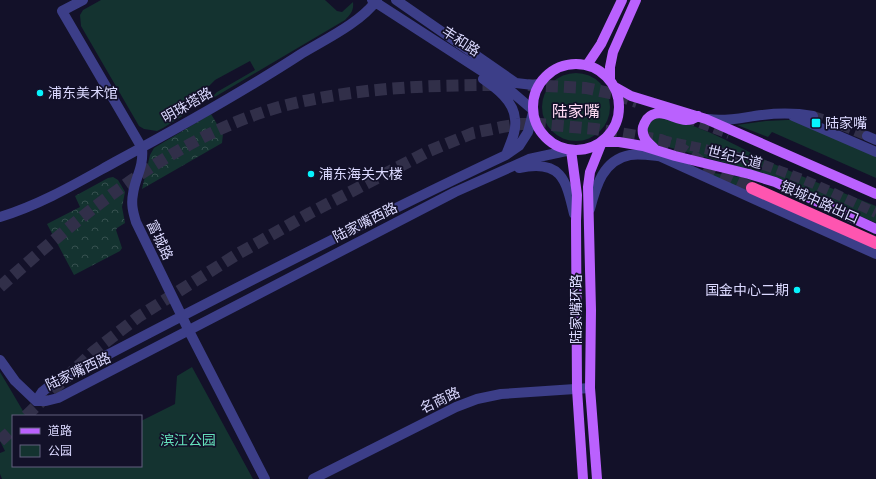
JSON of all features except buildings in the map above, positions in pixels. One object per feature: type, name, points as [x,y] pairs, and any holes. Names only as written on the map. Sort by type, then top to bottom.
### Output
[{"type":"highway","name":"银城中路出口","points":[[752,188],[876,243]]},
{"type":"main road","points":[[587,65],[601,44],[622,0]]},
{"type":"main road","points":[[613,84],[600,70],[587,65],[573,64],[560,67],[548,74],[539,84],[534,96],[533,111],[537,125],[544,137],[555,145],[571,150],[582,150],[593,147],[602,142],[611,133],[617,123],[620,111],[619,99],[613,84],[610,68],[613,52],[636,0]]},
{"type":"main road","name":"世纪大道","points":[[613,84],[631,96],[702,117],[876,194]]},
{"type":"main road","points":[[657,153],[645,139],[643,134],[643,125],[649,117],[660,113],[686,120],[702,117]]},
{"type":"main road","name":"世纪大道","points":[[602,142],[619,142],[657,153],[749,174],[775,182],[876,228]]},
{"type":"main road","name":"陆家嘴环路","points":[[597,479],[590,388],[591,310],[588,187],[590,172],[602,142]]},
{"type":"main road","name":"陆家嘴环路","points":[[571,150],[577,195],[577,388],[583,479]]},
{"type":"street","points":[[83,0],[62,11],[142,148]]},
{"type":"street","name":"丰和路","points":[[396,0],[516,83],[533,85],[539,84]]},
{"type":"street","name":"丰和路","points":[[375,1],[505,86],[533,111]]},
{"type":"street","name":"明珠塔路","points":[[0,217],[43,201],[142,148],[267,76],[363,16],[375,1]]},
{"type":"street","points":[[461,58],[464,66],[490,84],[507,99],[514,110],[516,120],[514,132],[506,155]]},
{"type":"street","name":"陆家嘴西路","points":[[36,401],[42,392],[52,384],[181,316],[506,155],[519,146],[528,132],[533,111]]},
{"type":"street","points":[[786,113],[876,152]]},
{"type":"street","points":[[702,117],[727,120],[786,113],[813,116]]},
{"type":"street","name":"富城路","points":[[142,148],[143,159],[133,193],[132,208],[138,227],[188,331],[265,479]]},
{"type":"street","name":"陆家嘴西路","points":[[36,401],[46,401],[58,398],[448,195],[530,159],[571,150]]},
{"type":"street","points":[[589,212],[596,187],[602,174],[610,165],[620,158],[631,155],[657,153],[876,254]]},
{"type":"street","points":[[499,172],[526,166],[541,166],[562,176],[569,190],[576,221]]},
{"type":"street","points":[[0,360],[15,381],[36,401]]},
{"type":"street","name":"名商路","points":[[313,479],[456,407],[477,399],[502,394],[590,388]]},
{"type":"green space","points":[[101,0],[325,0],[337,11],[342,12],[353,2],[353,7],[352,12],[345,20],[208,101],[217,92],[255,70],[250,61],[215,80],[199,96],[184,115],[157,131],[144,129],[139,126],[81,26],[80,15],[83,10]]},
{"type":"green space","points":[[569,73],[583,73],[595,79],[604,88],[610,100],[608,120],[600,131],[589,139],[583,141],[569,141],[563,139],[552,131],[544,120],[542,114],[542,100],[544,94],[552,83],[563,75]]},
{"type":"green space","points":[[211,114],[223,134],[222,143],[142,189],[150,155],[154,148]]},
{"type":"green space","points":[[655,118],[685,123],[701,129],[786,170],[876,206],[876,223],[762,173],[657,144],[646,135],[646,127]]},
{"type":"green space","points":[[797,120],[876,148],[876,178],[772,132],[768,137],[737,125]]},
{"type":"green space","points":[[714,173],[746,178],[753,181],[747,194],[713,176]]},
{"type":"green space","points":[[113,177],[118,180],[125,192],[122,207],[125,223],[116,230],[122,248],[120,251],[74,275],[47,224],[80,207],[75,196],[108,178]]},
{"type":"green space","name":"滨江公园","points":[[192,367],[253,479],[2,479],[0,474],[0,453],[5,451],[0,441],[0,372],[25,415],[12,415],[12,467],[142,467],[142,420],[175,404],[177,376]]},
{"type":"tunnel","points":[[0,287],[63,232],[131,180],[167,157],[204,137],[243,119],[283,106],[363,91],[417,87],[499,85]]},
{"type":"tunnel","points":[[528,85],[586,88],[614,94],[637,102]]},
{"type":"tunnel","points":[[813,116],[836,123],[867,136]]},
{"type":"tunnel","points":[[686,118],[729,134]]},
{"type":"tunnel","points":[[27,415],[93,352],[138,317],[236,255],[310,213],[429,151],[473,133],[521,124],[540,124],[595,129],[661,140],[682,149],[716,172],[752,188]]},
{"type":"tunnel","points":[[661,140],[692,146],[771,167],[798,177],[876,213]]},
{"type":"tunnel","points":[[0,441],[12,430]]},
{"type":"place","name":"浦东美术馆","points":[[40,93]]},
{"type":"place","name":"陆家嘴","points":[[816,123]]},
{"type":"place","name":"浦东海关大楼","points":[[311,174]]},
{"type":"place","name":"国金中心二期","points":[[797,290]]},
{"type":"district","name":"陆家嘴","points":[[576,111]]}]
